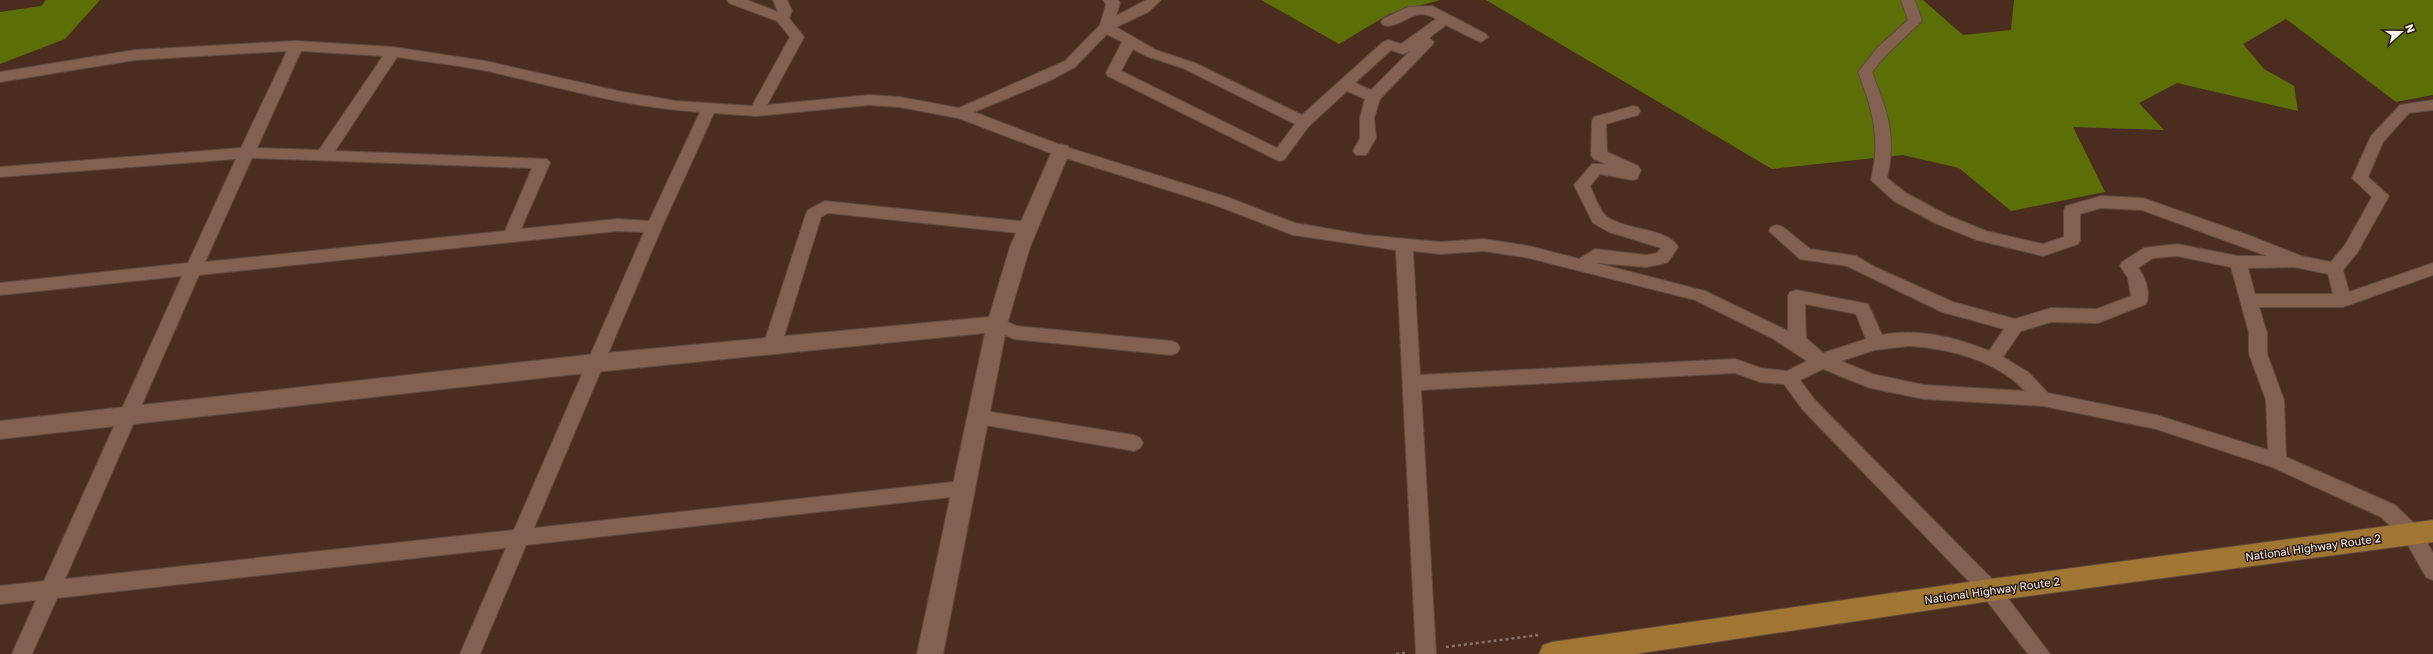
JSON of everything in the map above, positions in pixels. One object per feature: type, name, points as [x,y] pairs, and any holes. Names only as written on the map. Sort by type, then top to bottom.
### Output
[{"type":"highway","name":"National Highway Route 2","points":[[1552,654],[1990,590],[2422,532]]},
{"type":"street","points":[[734,0],[782,18],[796,37],[756,111]]},
{"type":"street","points":[[780,0],[785,10],[782,18]]},
{"type":"street","points":[[961,113],[974,105],[1046,77],[1071,64],[1088,49],[1106,27],[1113,3],[1110,0]]},
{"type":"street","points":[[1106,27],[1147,8],[1154,0]]},
{"type":"street","points":[[1908,0],[1915,21],[1882,51],[1865,72],[1885,127],[1885,159],[1879,180],[1900,197],[1942,219],[1982,236],[2043,250],[2072,240],[2072,210],[2101,202],[2143,204],[2242,239],[2298,262]]},
{"type":"street","points":[[1388,22],[1413,10],[1432,10],[1449,21],[1481,37]]},
{"type":"street","points":[[1130,41],[1113,73],[1279,156],[1304,122],[1388,45],[1403,49],[1449,21]]},
{"type":"street","points":[[1361,151],[1368,138],[1367,118],[1373,97],[1434,34],[1449,21]]},
{"type":"street","points":[[1106,27],[1151,52],[1190,66],[1304,122]]},
{"type":"street","points":[[22,654],[126,416],[296,46]]},
{"type":"street","points":[[0,77],[135,55],[296,46],[393,52],[485,66],[623,97],[676,106],[756,111],[869,100],[899,102],[961,113],[1061,152],[1221,201],[1293,229],[1365,241],[1440,248],[1484,246],[1529,252],[1584,264],[1699,295],[1778,333],[1820,360],[1870,381],[1924,392],[2043,399],[2156,422],[2277,461],[2388,511],[2422,532],[2433,571]]},
{"type":"street","points":[[324,156],[393,52]]},
{"type":"street","points":[[1344,84],[1373,97]]},
{"type":"street","points":[[2335,269],[2351,249],[2381,196],[2360,178],[2376,140],[2405,109],[2433,105]]},
{"type":"street","points":[[470,654],[522,538],[654,227],[709,109]]},
{"type":"street","points":[[1584,264],[1596,255],[1646,261],[1662,258],[1670,247],[1665,242],[1615,228],[1599,219],[1582,185],[1597,168],[1632,175],[1633,170],[1599,155],[1599,122],[1634,111]]},
{"type":"street","points":[[0,172],[247,152],[542,163],[510,237]]},
{"type":"street","points":[[930,654],[962,489],[979,417],[997,324],[1020,247],[1061,152]]},
{"type":"street","points":[[772,346],[814,214],[825,207],[1028,228]]},
{"type":"street","points":[[0,289],[618,226],[654,227]]},
{"type":"street","points":[[1777,231],[1806,255],[1850,260],[1871,272],[1948,307],[2015,326],[2051,315],[2098,316],[2140,299],[2136,278],[2128,266],[2150,252],[2177,250],[2238,262],[2298,262],[2335,269]]},
{"type":"street","points":[[1404,244],[1426,654]]},
{"type":"street","points":[[2238,262],[2258,333],[2258,354],[2275,400],[2277,461]]},
{"type":"street","points":[[2335,269],[2343,301]]},
{"type":"street","points":[[2248,300],[2343,301],[2433,270]]},
{"type":"street","points":[[1820,360],[1797,341],[1796,296],[1862,309],[1876,344]]},
{"type":"street","points":[[0,430],[595,363],[997,324],[1014,332],[1171,348]]},
{"type":"street","points":[[1993,359],[2015,326]]},
{"type":"street","points":[[1411,383],[1735,366],[1760,375],[1789,378],[1820,360],[1894,340],[1939,342],[1993,359],[2023,378],[2043,399]]},
{"type":"street","points":[[1789,378],[1808,404],[1990,590],[2040,654]]},
{"type":"street","points":[[979,417],[1134,442]]},
{"type":"street","points":[[0,595],[52,588],[962,489]]},
{"type":"green space","points":[[46,0],[100,0],[65,39],[0,64],[0,12],[41,6]]},
{"type":"green space","points":[[1261,0],[1440,0],[1389,14],[1339,44]]},
{"type":"green space","points":[[1486,0],[1923,0],[1963,35],[2011,30],[2014,0],[2433,0],[2433,95],[2396,102],[2286,19],[2243,44],[2264,69],[2294,86],[2298,111],[2177,83],[2139,103],[2164,130],[2073,127],[2105,192],[2011,211],[1959,168],[1903,155],[1772,169]]}]
